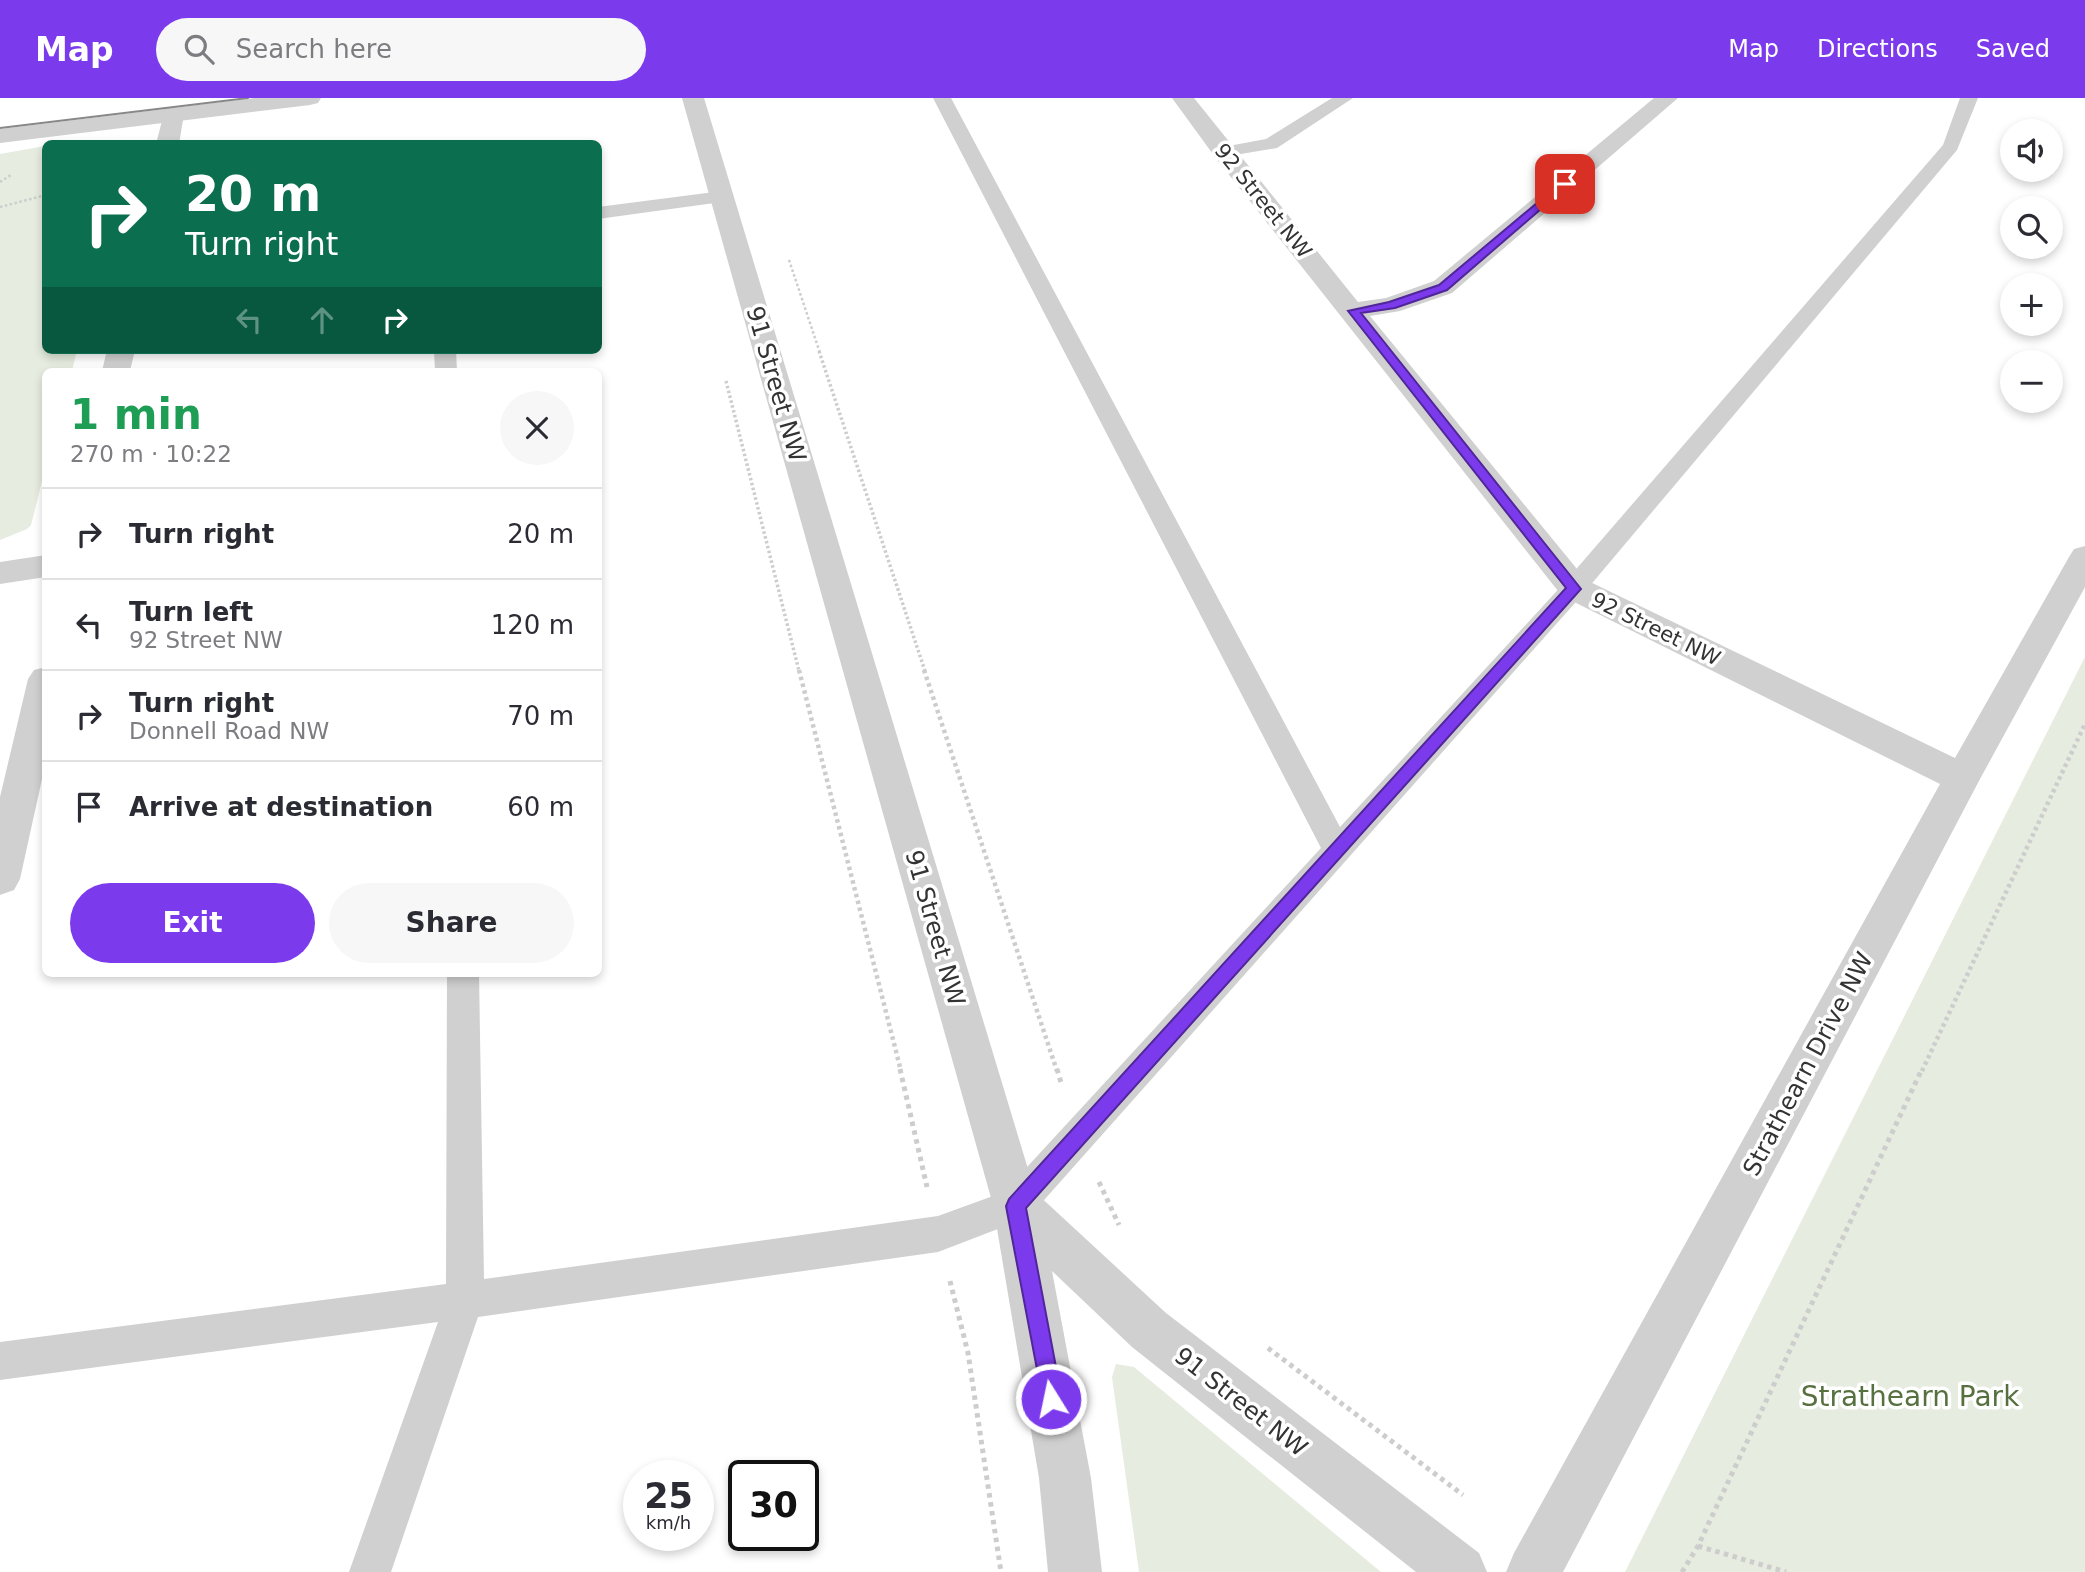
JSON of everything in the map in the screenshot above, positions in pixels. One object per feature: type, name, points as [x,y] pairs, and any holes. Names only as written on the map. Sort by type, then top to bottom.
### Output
[{"type":"street","points":[[0,136],[310,98]]},
{"type":"street","name":"91 Street NW","points":[[693,98],[1016,1206],[1149,1331],[1460,1572]]},
{"type":"street","name":"92 Street NW","points":[[1183,98],[1223,152],[1574,589],[1962,778]]},
{"type":"street","points":[[1353,311],[1391,305],[1443,287],[1667,98]]},
{"type":"street","points":[[168,140],[173,114]]},
{"type":"street","name":"Strathearn Drive NW","points":[[1533,1572],[1962,778],[2085,557]]},
{"type":"street","points":[[0,573],[42,567]]},
{"type":"street","points":[[0,879],[42,696]]},
{"type":"street","points":[[1016,1206],[1065,1478],[1075,1572]]},
{"type":"lane","points":[[942,98],[1337,849]]},
{"type":"lane","points":[[1223,152],[1270,144],[1343,98]]},
{"type":"lane","points":[[0,1361],[938,1234],[1016,1206],[1078,1134],[1574,589],[1951,146],[1969,98]]},
{"type":"lane","points":[[602,213],[722,197]]},
{"type":"lane","points":[[370,1572],[465,1300],[463,977]]},
{"type":"path","points":[[0,207],[42,196]]},
{"type":"path","points":[[788,257],[1078,1134],[1122,1233]]},
{"type":"path","points":[[725,376],[898,1059],[968,1353],[1001,1572]]},
{"type":"path","points":[[1682,1572],[1698,1546],[2085,724]]},
{"type":"path","points":[[1266,1347],[1463,1495]]},
{"type":"path","points":[[1698,1546],[1786,1572]]},
{"type":"green space","points":[[42,147],[42,354],[76,354],[73,368],[42,368],[42,481],[31,525],[0,540],[0,154]]},
{"type":"green space","name":"Strathearn Park","points":[[2085,657],[2085,1572],[1625,1572],[2028,770]]},
{"type":"green space","points":[[1116,1364],[1134,1367],[1381,1572],[1139,1572],[1112,1377]]},
{"type":"tram line","points":[[0,128],[248,98]]},
{"type":"route","points":[[1051,1399],[1016,1206],[1078,1134],[1574,589],[1353,311],[1391,305],[1443,287],[1565,184]]}]
